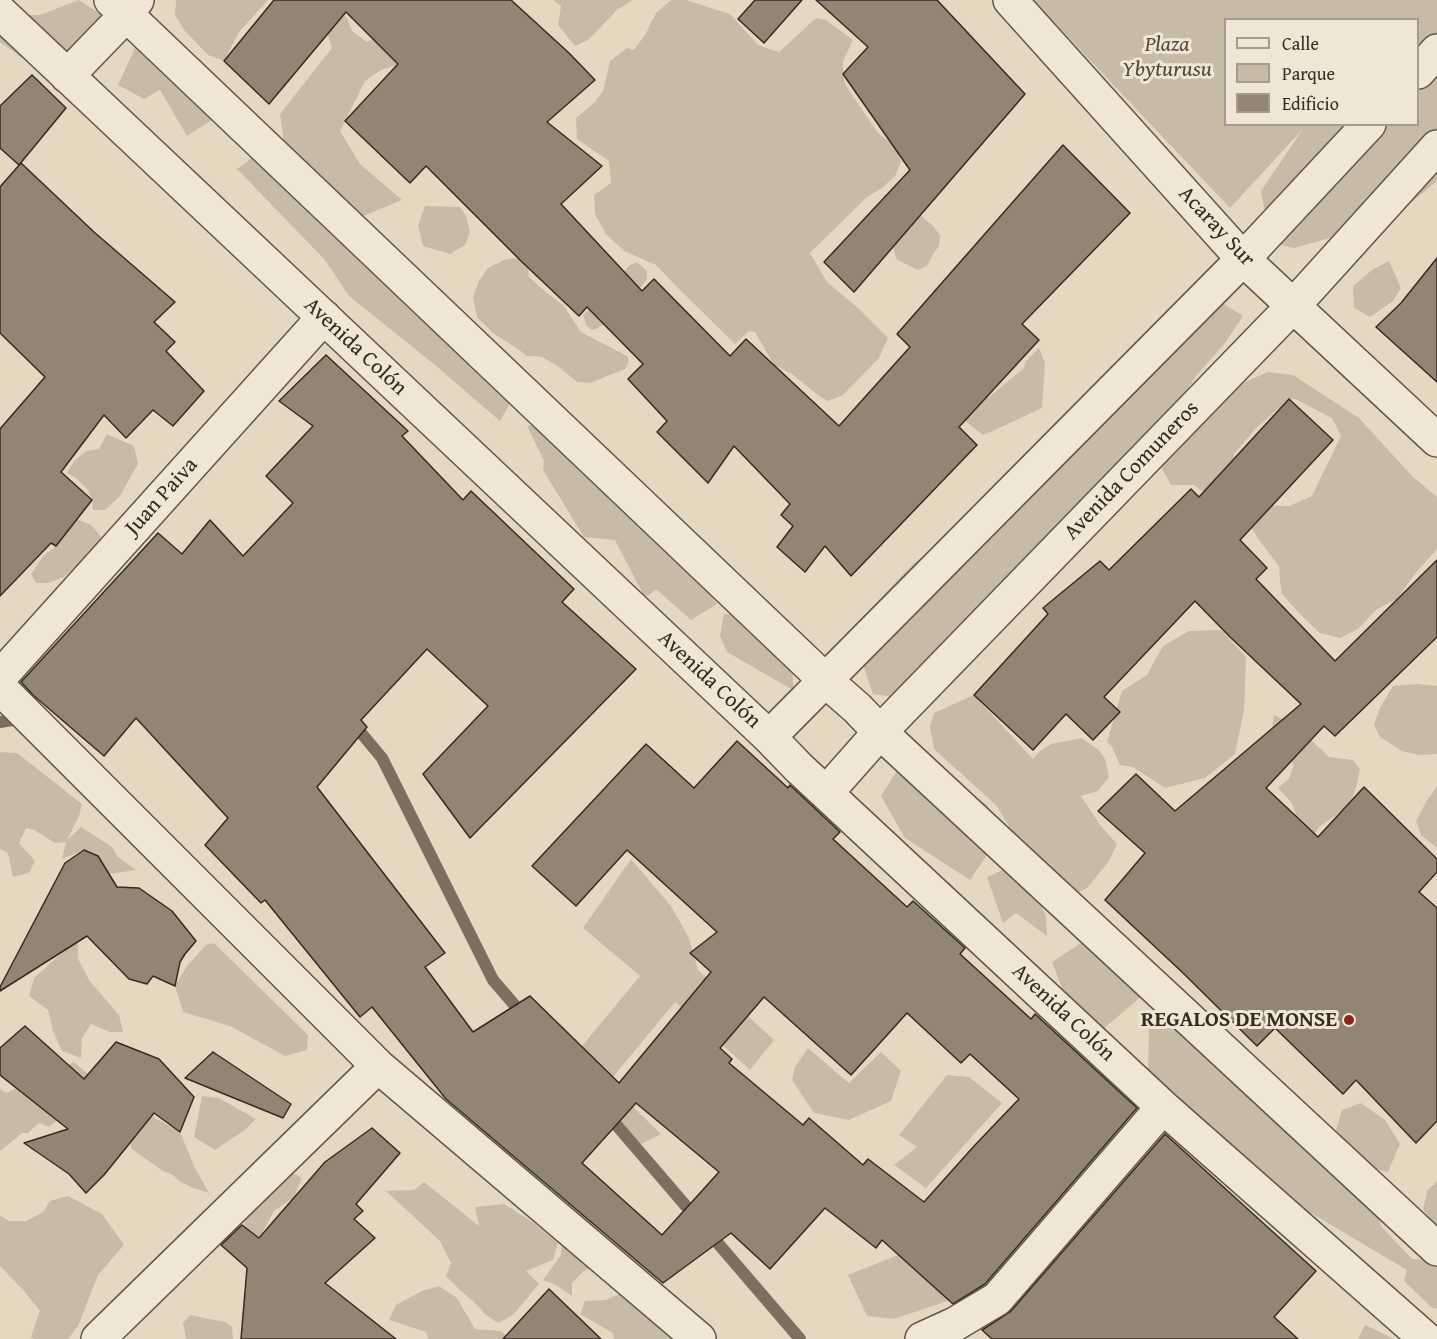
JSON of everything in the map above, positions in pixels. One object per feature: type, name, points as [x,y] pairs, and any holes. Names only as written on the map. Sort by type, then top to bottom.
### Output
[{"type":"street","name":"Acaray Sur","points":[[1010,0],[1243,259],[1437,440]]},
{"type":"street","points":[[67,76],[124,5],[825,680],[1437,1249]]},
{"type":"street","name":"Avenida Colón","points":[[0,12],[826,793],[1163,1107],[1426,1339]]},
{"type":"street","points":[[1419,71],[1437,51]]},
{"type":"street","points":[[769,737],[1243,259],[1367,126]]},
{"type":"street","name":"Avenida Comuneros","points":[[826,793],[880,732],[1294,305],[1437,147]]},
{"type":"street","name":"Juan Paiva","points":[[0,677],[324,318]]},
{"type":"street","points":[[0,687],[378,1066],[699,1339]]},
{"type":"street","points":[[98,1339],[378,1066]]},
{"type":"street","points":[[921,1339],[955,1324],[997,1299],[1163,1107]]},
{"type":"green space","points":[[0,0],[19,15],[40,15],[79,0],[103,16],[98,56],[57,50],[22,58],[0,42]]},
{"type":"green space","points":[[176,0],[268,0],[239,32],[224,61],[208,55],[185,31],[175,15]]},
{"type":"green space","points":[[333,0],[348,20],[352,31],[367,42],[374,38],[417,59],[381,70],[365,81],[340,131],[360,164],[402,200],[361,217],[284,143],[280,114],[332,48],[326,30]]},
{"type":"green space","points":[[553,0],[633,0],[618,9],[588,40],[575,46],[558,25],[561,6]]},
{"type":"green space","points":[[671,0],[686,0],[730,14],[758,45],[779,52],[816,18],[826,20],[853,40],[843,61],[846,86],[878,133],[897,148],[901,162],[895,176],[882,188],[867,197],[810,253],[827,282],[858,308],[888,338],[879,358],[843,395],[828,401],[792,374],[774,365],[755,332],[749,331],[735,344],[656,265],[624,251],[606,234],[595,214],[594,195],[611,183],[609,161],[577,139],[576,118],[595,102],[603,91],[610,61],[627,48],[634,50],[656,13]]},
{"type":"green space","name":"Plaza Ybyturusu","points":[[1033,0],[1437,0],[1437,181],[1388,222],[1294,248],[1271,243],[1261,191],[1303,129],[1230,208]]},
{"type":"green space","points":[[137,44],[183,80],[212,120],[187,136],[160,90],[144,99],[118,85]]},
{"type":"green space","points":[[253,157],[513,398],[500,421],[349,296],[325,260],[237,169]]},
{"type":"green space","points":[[425,206],[460,207],[466,216],[470,232],[465,245],[450,254],[423,246],[418,226]]},
{"type":"green space","points":[[920,215],[940,235],[939,246],[927,266],[918,270],[896,259],[893,246]]},
{"type":"green space","points":[[513,258],[525,261],[529,277],[564,306],[581,332],[627,356],[629,361],[625,369],[590,383],[577,382],[542,357],[527,356],[493,333],[477,317],[473,297],[479,281],[488,268]]},
{"type":"green space","points":[[1389,261],[1401,288],[1393,301],[1370,317],[1354,308],[1353,286],[1372,270]]},
{"type":"green space","points":[[637,262],[647,271],[647,279],[622,312],[592,330],[586,325],[583,315],[630,265]]},
{"type":"green space","points":[[1208,294],[1243,316],[1176,406],[1076,505],[1085,542],[1024,608],[917,714],[888,696],[873,694],[851,629],[913,564],[1031,462],[1112,365]]},
{"type":"green space","points":[[1039,348],[1045,363],[1042,408],[983,435],[948,404],[943,358],[989,397],[1024,368],[1025,362]]},
{"type":"green space","points":[[1268,372],[1293,375],[1359,418],[1413,477],[1437,497],[1437,549],[1397,599],[1377,609],[1358,629],[1340,638],[1320,633],[1282,594],[1279,566],[1237,505],[1289,506],[1312,496],[1341,436],[1332,418],[1295,399],[1289,399],[1256,428],[1234,454],[1233,470],[1209,496],[1194,485],[1171,485],[1161,467],[1176,441],[1247,381]]},
{"type":"green space","points":[[539,424],[585,458],[611,501],[629,517],[657,524],[717,604],[691,620],[656,589],[648,596],[643,594],[615,540],[584,537],[543,470],[544,461],[527,426]]},
{"type":"green space","points":[[107,434],[134,446],[138,464],[120,496],[105,510],[93,510],[88,490],[67,473],[75,460],[86,451],[99,449]]},
{"type":"green space","points":[[77,519],[91,525],[100,535],[103,546],[93,558],[77,565],[64,577],[48,583],[36,583],[31,574],[44,555],[54,548]]},
{"type":"green space","points":[[724,614],[740,614],[793,661],[793,690],[727,652],[720,636]]},
{"type":"green space","points":[[1221,630],[1246,657],[1244,711],[1235,754],[1205,778],[1165,788],[1133,767],[1120,765],[1112,747],[1107,742],[1122,691],[1147,675],[1163,646],[1189,631]]},
{"type":"green space","points":[[1417,684],[1437,686],[1437,754],[1419,755],[1402,751],[1380,737],[1374,725],[1380,708],[1393,686]]},
{"type":"green space","points":[[974,695],[1033,759],[1051,744],[1082,738],[1099,750],[1105,759],[1109,777],[1098,791],[1081,796],[1100,825],[1117,844],[1109,861],[1087,888],[1075,894],[1028,858],[996,805],[934,749],[930,727],[934,713]]},
{"type":"green space","points":[[1274,715],[1296,726],[1329,757],[1353,760],[1360,769],[1351,802],[1319,827],[1309,842],[1284,824],[1296,814],[1291,802],[1278,788],[1289,779],[1294,765],[1271,735]]},
{"type":"green space","points":[[0,752],[17,753],[82,804],[79,816],[67,840],[81,827],[112,847],[118,857],[136,870],[109,874],[84,850],[62,859],[66,842],[55,843],[34,830],[26,828],[19,843],[35,861],[29,873],[13,877],[8,853],[0,849]]},
{"type":"green space","points":[[931,762],[988,806],[997,840],[970,880],[905,838],[881,796],[898,769]]},
{"type":"green space","points":[[1437,786],[1437,848],[1421,835],[1416,821]]},
{"type":"green space","points":[[631,859],[671,906],[689,938],[698,970],[774,1040],[750,1070],[675,1002],[608,1083],[661,1134],[641,1144],[570,1080],[581,1056],[582,1046],[640,976],[583,928]]},
{"type":"green space","points":[[1012,866],[1030,884],[1046,916],[1047,936],[1016,913],[1003,923],[987,877]]},
{"type":"green space","points":[[78,938],[78,959],[89,980],[119,1015],[123,1032],[110,1032],[91,1024],[82,1038],[81,1058],[62,1051],[53,1031],[48,1010],[29,996],[34,978]]},
{"type":"green space","points":[[1084,941],[1162,979],[1103,1029],[1065,996],[1052,962]]},
{"type":"green space","points":[[214,943],[308,1035],[307,1050],[285,1056],[230,1026],[183,1012],[175,986],[187,966],[206,945]]},
{"type":"green space","points":[[1144,1012],[1202,1015],[1352,1154],[1336,1130],[1342,1110],[1361,1103],[1385,1120],[1400,1144],[1388,1172],[1357,1159],[1366,1168],[1381,1226],[1412,1259],[1434,1260],[1437,1263],[1437,1309],[1431,1307],[1404,1281],[1407,1270],[1306,1210],[1293,1210],[1199,1124],[1148,1069],[1149,1031]]},
{"type":"green space","points":[[808,1048],[849,1083],[881,1052],[901,1071],[891,1101],[849,1120],[814,1113],[792,1080],[795,1067]]},
{"type":"green space","points":[[74,1062],[103,1087],[180,1132],[195,1168],[209,1193],[179,1181],[133,1150],[123,1132],[40,1107],[64,1115],[49,1127],[39,1123],[0,1151],[0,1089],[6,1093]]},
{"type":"green space","points":[[947,1075],[969,1077],[1002,1103],[926,1188],[894,1165],[917,1147],[899,1135]]},
{"type":"green space","points":[[202,1096],[219,1098],[256,1119],[245,1130],[215,1150],[194,1137]]},
{"type":"green space","points":[[295,1174],[302,1178],[294,1197],[274,1211],[260,1237],[244,1227],[248,1200],[271,1179]]},
{"type":"green space","points":[[1437,1181],[1437,1226],[1423,1210],[1427,1191]]},
{"type":"green space","points":[[424,1182],[479,1226],[475,1207],[504,1204],[532,1222],[558,1243],[553,1260],[526,1271],[539,1284],[513,1315],[498,1323],[486,1315],[460,1290],[446,1276],[451,1263],[440,1241],[386,1191],[414,1190]]},
{"type":"green space","points":[[68,1196],[102,1214],[124,1245],[98,1275],[78,1326],[68,1339],[34,1339],[31,1337],[40,1311],[0,1266],[0,1216],[10,1221],[26,1221],[43,1212],[50,1201]]},
{"type":"green space","points":[[563,1225],[598,1263],[583,1272],[572,1283],[572,1296],[556,1285],[543,1280],[561,1255]]},
{"type":"green space","points":[[898,1255],[951,1300],[894,1319],[867,1316],[848,1275]]},
{"type":"green space","points":[[439,1286],[457,1298],[475,1329],[501,1331],[510,1339],[428,1339],[426,1332],[389,1320],[396,1305],[422,1291]]},
{"type":"green space","points":[[620,1294],[641,1298],[670,1333],[672,1339],[614,1339],[613,1333],[580,1314],[585,1301],[605,1300]]},
{"type":"green space","points":[[190,1315],[225,1322],[232,1327],[233,1339],[186,1339],[183,1323]]},
{"type":"green space","points":[[1365,1325],[1394,1339],[1358,1339]]},
{"type":"building","points":[[274,0],[511,0],[595,80],[547,122],[602,166],[561,204],[642,291],[654,279],[730,356],[746,339],[839,426],[910,347],[897,334],[1063,145],[1130,213],[1022,324],[1039,340],[959,427],[977,445],[851,576],[825,546],[805,572],[777,547],[793,526],[781,515],[790,504],[734,446],[708,483],[657,432],[667,421],[628,379],[643,364],[587,307],[579,316],[426,166],[410,183],[345,121],[398,64],[346,12],[269,104],[224,61]]},
{"type":"building","points":[[755,0],[802,0],[764,43],[738,19]]},
{"type":"building","points":[[816,0],[937,0],[1025,94],[854,292],[824,262],[910,170],[843,74],[868,47]]},
{"type":"building","points":[[32,75],[66,108],[19,165],[0,148],[0,106]]},
{"type":"building","points":[[21,163],[94,232],[175,302],[154,322],[175,342],[166,351],[204,391],[173,426],[153,410],[126,438],[104,415],[61,472],[92,500],[56,546],[51,543],[0,596],[0,429],[45,377],[0,333],[0,187]]},
{"type":"building","points":[[1437,258],[1437,382],[1376,327],[1401,303]]},
{"type":"building","points":[[326,355],[408,431],[402,436],[463,500],[471,491],[574,589],[562,602],[636,669],[470,838],[423,774],[488,706],[427,649],[361,720],[367,727],[317,787],[445,953],[425,967],[473,1032],[530,996],[619,1083],[711,972],[690,953],[717,932],[627,850],[576,906],[532,866],[646,744],[694,788],[737,741],[788,788],[790,785],[840,832],[833,839],[907,907],[913,901],[965,948],[960,954],[1031,1019],[1035,1014],[1137,1108],[985,1284],[953,1304],[882,1240],[876,1248],[825,1208],[770,1269],[731,1233],[663,1283],[446,1099],[372,1007],[360,1017],[265,900],[261,903],[205,845],[228,818],[136,718],[104,756],[21,682],[158,533],[182,554],[210,520],[243,556],[293,503],[266,476],[313,426],[279,401]],"holes":[[[764,997],[851,1075],[907,1013],[961,1063],[970,1054],[1019,1099],[924,1202],[868,1159],[863,1165],[809,1118],[803,1125],[729,1063],[732,1059],[720,1048]],[[636,1103],[719,1172],[662,1235],[582,1163]]]},
{"type":"building","points":[[1289,399],[1333,440],[1240,540],[1267,568],[1256,579],[1335,661],[1437,560],[1437,637],[1335,736],[1324,726],[1266,788],[1318,837],[1364,787],[1437,859],[1437,872],[1419,892],[1437,908],[1437,1121],[1416,1143],[1356,1080],[1343,1094],[1275,1028],[1257,1046],[1105,900],[1145,853],[1098,811],[1136,774],[1175,811],[1301,704],[1195,601],[1104,697],[1120,712],[1093,740],[1066,714],[1033,750],[974,695],[1048,614],[1043,608],[1100,561],[1109,570],[1191,489],[1199,497]]},
{"type":"building","points":[[84,850],[98,856],[117,887],[139,888],[172,911],[196,941],[180,962],[175,986],[153,976],[147,984],[129,979],[87,936],[0,991],[0,987],[65,863]]},
{"type":"building","points":[[25,1026],[84,1079],[116,1042],[159,1059],[194,1097],[180,1132],[154,1113],[104,1175],[86,1193],[69,1174],[24,1143],[68,1129],[0,1075],[0,1048]]},
{"type":"building","points":[[213,1052],[291,1104],[283,1118],[185,1078]]},
{"type":"building","points":[[372,1128],[400,1153],[356,1204],[363,1211],[354,1219],[375,1238],[325,1283],[396,1339],[241,1339],[247,1268],[221,1245],[242,1225],[259,1238],[325,1162]]},
{"type":"building","points":[[1165,1134],[1316,1271],[1274,1317],[1298,1339],[992,1339],[982,1330],[1011,1311]]},
{"type":"building","points":[[549,1289],[601,1339],[503,1339]]},
{"type":"waterway","points":[[0,722],[26,718]]},
{"type":"waterway","points":[[352,722],[382,758],[493,980],[524,1016]]},
{"type":"waterway","points":[[607,1114],[800,1339]]},
{"type":"place","name":"REGALOS DE MONSE","points":[[1349,1020]]}]
